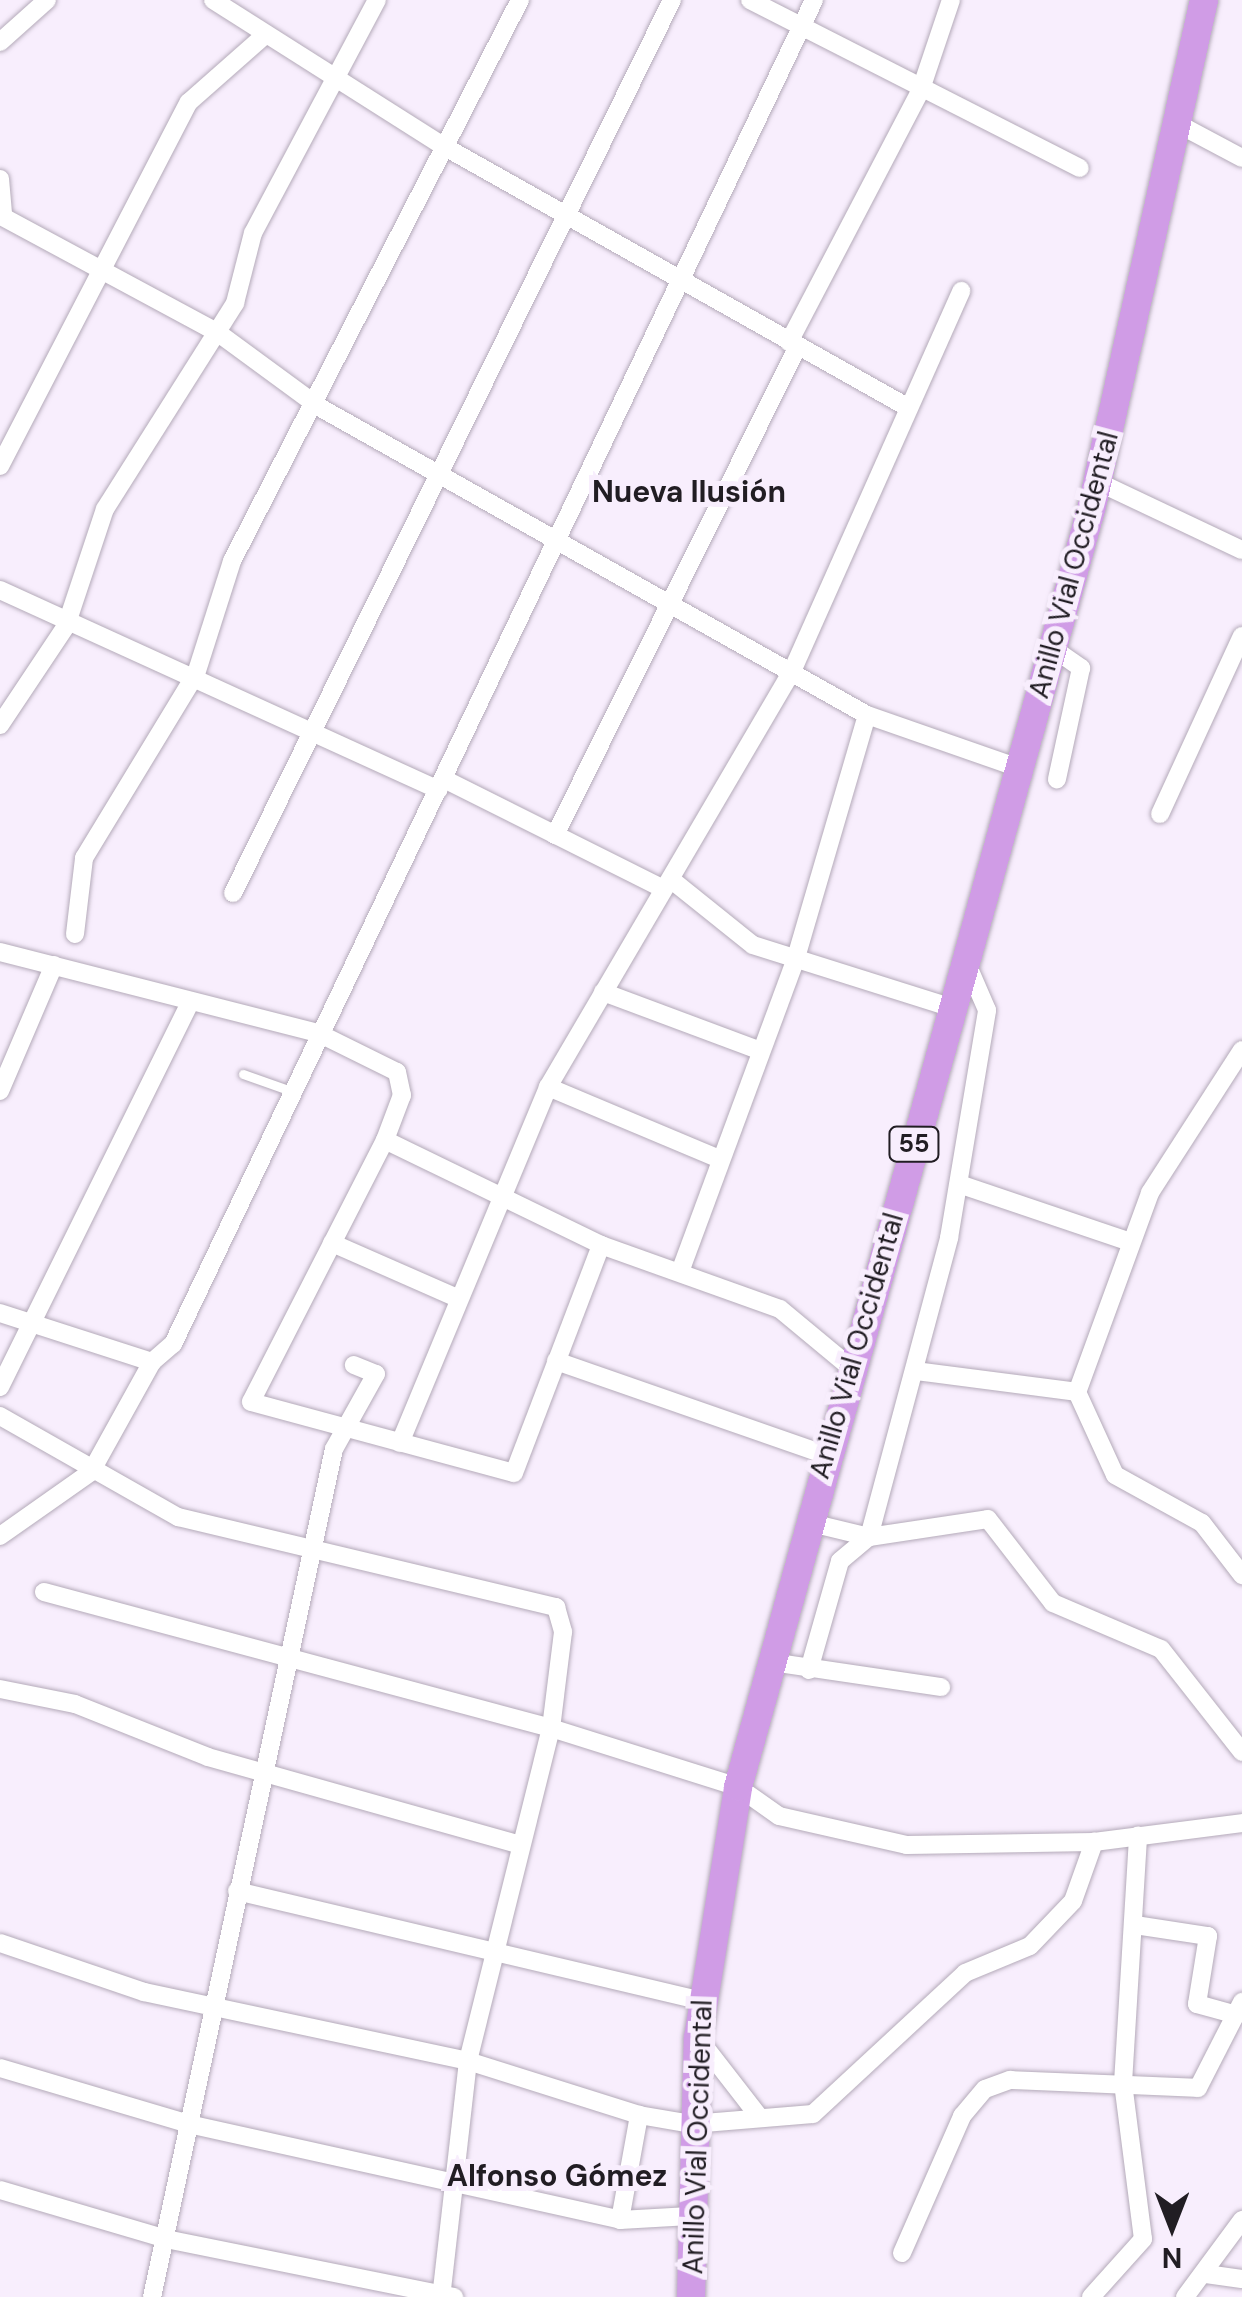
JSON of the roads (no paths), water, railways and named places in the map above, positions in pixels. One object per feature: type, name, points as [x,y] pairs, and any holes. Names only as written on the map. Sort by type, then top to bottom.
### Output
[{"type":"highway","name":"Anillo Vial Occidental","points":[[692,2297],[692,2124],[698,2038],[738,1787],[807,1522],[967,964],[1098,482],[1180,125],[1204,0]]},
{"type":"street","points":[[0,42],[48,0]]},
{"type":"street","points":[[213,0],[444,147],[562,216],[678,275],[908,408]]},
{"type":"street","points":[[0,725],[66,626],[106,509],[218,332],[252,233],[378,0]]},
{"type":"street","points":[[75,934],[84,858],[196,674],[232,561],[319,406],[520,0]]},
{"type":"street","points":[[233,893],[435,470],[672,0]]},
{"type":"street","points":[[750,0],[1080,168]]},
{"type":"street","points":[[0,1536],[91,1472],[152,1362],[174,1344],[318,1034],[442,784],[678,275],[814,0]]},
{"type":"street","points":[[555,835],[921,89],[951,0]]},
{"type":"street","points":[[0,466],[40,375],[106,272],[189,102],[265,35]]},
{"type":"street","points":[[1180,125],[1242,158]]},
{"type":"street","points":[[0,178],[3,216],[218,332],[319,406],[673,601],[866,714],[1019,768]]},
{"type":"street","points":[[400,1443],[457,1298],[548,1087],[793,669],[961,291]]},
{"type":"street","points":[[1098,482],[1242,550]]},
{"type":"street","points":[[0,590],[66,626],[196,674],[668,885],[752,945],[795,962],[953,1008]]},
{"type":"street","points":[[1160,814],[1242,636]]},
{"type":"street","points":[[1051,647],[1082,668],[1058,778]]},
{"type":"street","points":[[680,1272],[708,1212],[719,1159],[795,962],[866,714]]},
{"type":"street","points":[[0,952],[318,1034],[397,1072],[402,1095],[385,1140],[250,1402],[346,1432],[514,1473],[601,1245]]},
{"type":"street","points":[[809,1670],[840,1561],[869,1537],[916,1372],[960,1184],[987,1010],[967,964]]},
{"type":"street","points":[[0,1091],[54,965]]},
{"type":"street","points":[[603,992],[758,1050]]},
{"type":"street","points":[[0,1387],[38,1326],[190,1002]]},
{"type":"street","points":[[1242,1050],[1127,1240],[1077,1392],[1115,1475],[1202,1523],[1242,1576]]},
{"type":"street","points":[[548,1087],[719,1159]]},
{"type":"street","points":[[385,1140],[505,1193],[601,1245],[780,1310],[850,1368]]},
{"type":"street","points":[[960,1184],[1127,1240]]},
{"type":"street","points":[[332,1243],[457,1298]]},
{"type":"street","points":[[0,1314],[152,1362]]},
{"type":"street","points":[[556,1361],[826,1455]]},
{"type":"street","points":[[152,2297],[192,2124],[260,1772],[311,1552],[346,1432],[376,1374],[354,1365]]},
{"type":"street","points":[[916,1372],[1077,1392]]},
{"type":"street","points":[[0,1416],[91,1472],[178,1517],[311,1552],[556,1607],[563,1632],[551,1728],[518,1844],[496,1958],[468,2061],[445,2296],[166,2239],[0,2190]]},
{"type":"street","points":[[807,1522],[869,1537],[988,1519],[1054,1602],[1161,1649],[1242,1752]]},
{"type":"street","points":[[44,1592],[551,1728],[738,1787],[779,1816],[906,1845],[1094,1842],[1242,1824]]},
{"type":"street","points":[[771,1662],[941,1687]]},
{"type":"street","points":[[0,1690],[75,1704],[260,1772],[518,1844]]},
{"type":"street","points":[[1091,2297],[1142,2239],[1123,2083],[1138,1835]]},
{"type":"street","points":[[0,1943],[144,1992],[213,2003],[468,2061],[639,2115],[692,2124],[813,2114],[965,1972],[1030,1946],[1073,1900],[1094,1842]]},
{"type":"street","points":[[237,1891],[496,1958],[702,2000]]},
{"type":"street","points":[[902,2253],[962,2116],[986,2089],[1010,2080],[1198,2088],[1240,2008],[1197,2004],[1208,1936],[1135,1925]]},
{"type":"street","points":[[698,2038],[760,2118]]},
{"type":"street","points":[[0,2068],[192,2124],[456,2179],[620,2220],[690,2216]]},
{"type":"street","points":[[620,2220],[639,2115]]},
{"type":"street","points":[[1185,2297],[1206,2274],[1242,2220]]},
{"type":"street","points":[[1206,2274],[1242,2279]]},
{"type":"lane","points":[[243,1074],[294,1092]]},
{"type":"district","name":"Nueva Ilusión","points":[[689,492]]},
{"type":"district","name":"Alfonso Gómez","points":[[557,2176]]}]
